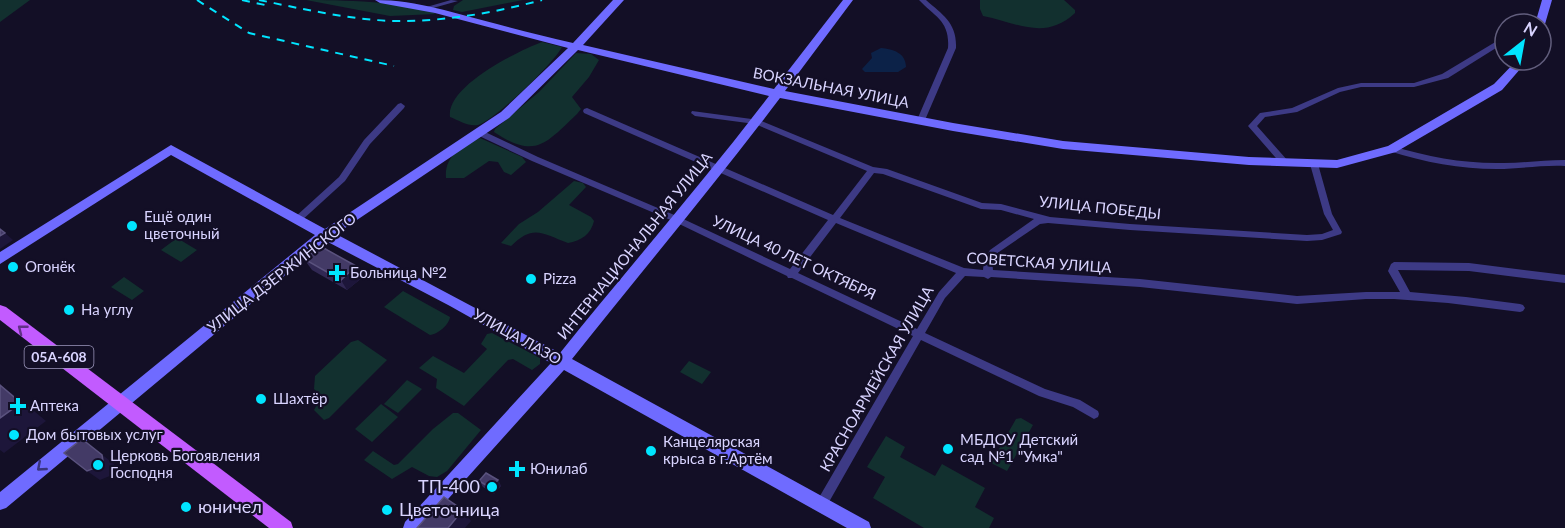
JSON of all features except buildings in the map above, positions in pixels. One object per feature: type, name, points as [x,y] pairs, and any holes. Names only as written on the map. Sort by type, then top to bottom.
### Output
[{"type":"main road","name":"ВОКЗАЛЬНАЯ УЛИЦА","points":[[380,0],[426,8],[575,47],[778,94],[921,120],[1063,145],[1285,163],[1337,164],[1392,148],[1498,87],[1512,72]]},
{"type":"main road","name":"УЛИЦА ДЗЕРЖИНСКОГО","points":[[0,502],[325,235],[480,133],[531,93],[619,0]]},
{"type":"main road","name":"ИНТЕРНАЦИОНАЛЬНАЯ УЛИЦА","points":[[411,528],[562,361],[676,219],[720,169],[848,0]]},
{"type":"main road","name":"УЛИЦА ЛАЗО","points":[[0,259],[171,148],[297,220],[382,262],[863,528]]},
{"type":"main road","name":"05А-608","points":[[0,311],[284,528]]},
{"type":"street","points":[[426,8],[458,0]]},
{"type":"street","points":[[449,15],[448,7],[458,0]]},
{"type":"street","points":[[921,120],[952,48],[954,37],[948,23],[922,0]]},
{"type":"street","points":[[1285,163],[1252,126],[1263,115],[1294,110],[1338,90],[1361,85],[1414,85],[1445,76],[1493,48]]},
{"type":"street","points":[[297,220],[342,179],[367,142],[401,106]]},
{"type":"street","name":"СОВЕТСКАЯ УЛИЦА","points":[[587,111],[834,219],[963,272],[1140,284],[1297,300],[1373,295],[1407,296],[1520,308]]},
{"type":"street","name":"УЛИЦА ПОБЕДЫ","points":[[695,113],[756,122],[872,170],[884,171],[981,206],[1001,207],[1050,220],[1142,228],[1322,237],[1338,232],[1328,214],[1314,164]]},
{"type":"street","name":"УЛИЦА 40 ЛЕТ ОКТЯБРЯ","points":[[480,133],[525,155],[676,219],[1043,393],[1076,403],[1094,414]]},
{"type":"street","points":[[1392,148],[1424,159],[1454,164],[1503,166],[1565,163]]},
{"type":"street","points":[[791,275],[872,170]]},
{"type":"street","points":[[988,275],[988,259],[993,252],[1038,221],[1050,220]]},
{"type":"street","points":[[1407,296],[1393,271],[1394,266],[1469,267],[1565,279]]},
{"type":"street","name":"КРАСНОАРМЕЙСКАЯ УЛИЦА","points":[[821,505],[942,295],[963,272]]},
{"type":"green space","points":[[0,0],[30,0],[0,22]]},
{"type":"green space","points":[[306,0],[392,4],[410,6],[436,14],[390,16]]},
{"type":"green space","points":[[463,0],[523,0],[462,12],[453,10],[454,6]]},
{"type":"green space","points":[[980,0],[1064,0],[1075,10],[1075,13],[1053,26],[1031,28],[983,16]]},
{"type":"green space","points":[[542,42],[562,47],[536,77],[497,113],[478,125],[467,124],[450,117],[452,105],[459,93],[471,82],[501,62]]},
{"type":"green space","points":[[576,53],[591,54],[599,60],[589,77],[572,97],[581,109],[577,114],[548,140],[531,146],[520,145],[494,132],[539,92]]},
{"type":"green space","points":[[480,138],[522,157],[526,162],[511,175],[504,172],[498,162],[489,161],[464,178],[446,178],[448,164],[455,152]]},
{"type":"green space","points":[[574,181],[583,183],[586,187],[569,205],[594,221],[585,236],[568,243],[538,232],[526,235],[511,246],[501,243],[519,224],[538,212]]},
{"type":"green space","points":[[177,238],[197,250],[181,262],[161,250]]},
{"type":"green space","points":[[124,277],[144,291],[132,300],[111,287]]},
{"type":"green space","points":[[403,291],[450,317],[448,323],[440,331],[430,335],[384,307]]},
{"type":"green space","points":[[492,333],[540,358],[540,364],[532,370],[513,359],[508,360],[464,406],[436,388],[437,379],[419,368],[433,356],[464,373],[487,349],[481,344],[487,334]]},
{"type":"green space","points":[[358,340],[387,360],[329,418],[324,420],[314,410],[322,396],[314,389],[315,376],[351,342]]},
{"type":"green space","points":[[689,361],[711,372],[702,384],[680,372]]},
{"type":"green space","points":[[407,380],[422,389],[398,413],[384,404]]},
{"type":"green space","points":[[381,404],[398,417],[372,442],[355,429]]},
{"type":"green space","points":[[453,413],[458,413],[481,430],[447,471],[437,477],[429,476],[412,467],[392,479],[364,460],[373,451],[394,465],[398,464],[433,429]]},
{"type":"green space","points":[[1021,418],[1033,425],[1007,471],[991,463],[1016,419]]},
{"type":"green space","points":[[886,436],[905,447],[900,457],[935,476],[942,464],[985,488],[975,507],[994,518],[989,528],[924,528],[873,498],[885,477],[867,467]]},
{"type":"water","points":[[881,48],[890,49],[901,55],[906,67],[898,72],[865,72],[862,69],[872,58],[871,53]]},
{"type":"railway","points":[[197,0],[249,33],[394,66]]},
{"type":"railway","points":[[242,0],[265,5]]},
{"type":"railway","points":[[259,0],[342,16],[391,21],[468,16],[542,0]]},
{"type":"place","name":"Ещё один цветочный","points":[[132,226]]},
{"type":"place","name":"Огонёк","points":[[13,267]]},
{"type":"place","name":"Больница №2","points":[[337,273]]},
{"type":"place","name":"Pizza","points":[[531,279]]},
{"type":"place","name":"На углу","points":[[69,310]]},
{"type":"place","name":"Шахтёр","points":[[261,399]]},
{"type":"place","name":"Аптека","points":[[18,406]]},
{"type":"place","name":"Дом бытовых услуг","points":[[14,435]]},
{"type":"place","name":"МБДОУ Детский сад №1 \"Умка\"","points":[[948,449]]},
{"type":"place","name":"Канцелярская крыса в г.Артём","points":[[651,451]]},
{"type":"place","name":"Церковь Богоявления Господня","points":[[98,465]]},
{"type":"place","name":"Юнилаб","points":[[517,469]]},
{"type":"place","name":"ТП-400","points":[[492,487]]},
{"type":"place","name":"юничел","points":[[186,507]]},
{"type":"place","name":"Цветочница","points":[[387,510]]}]
